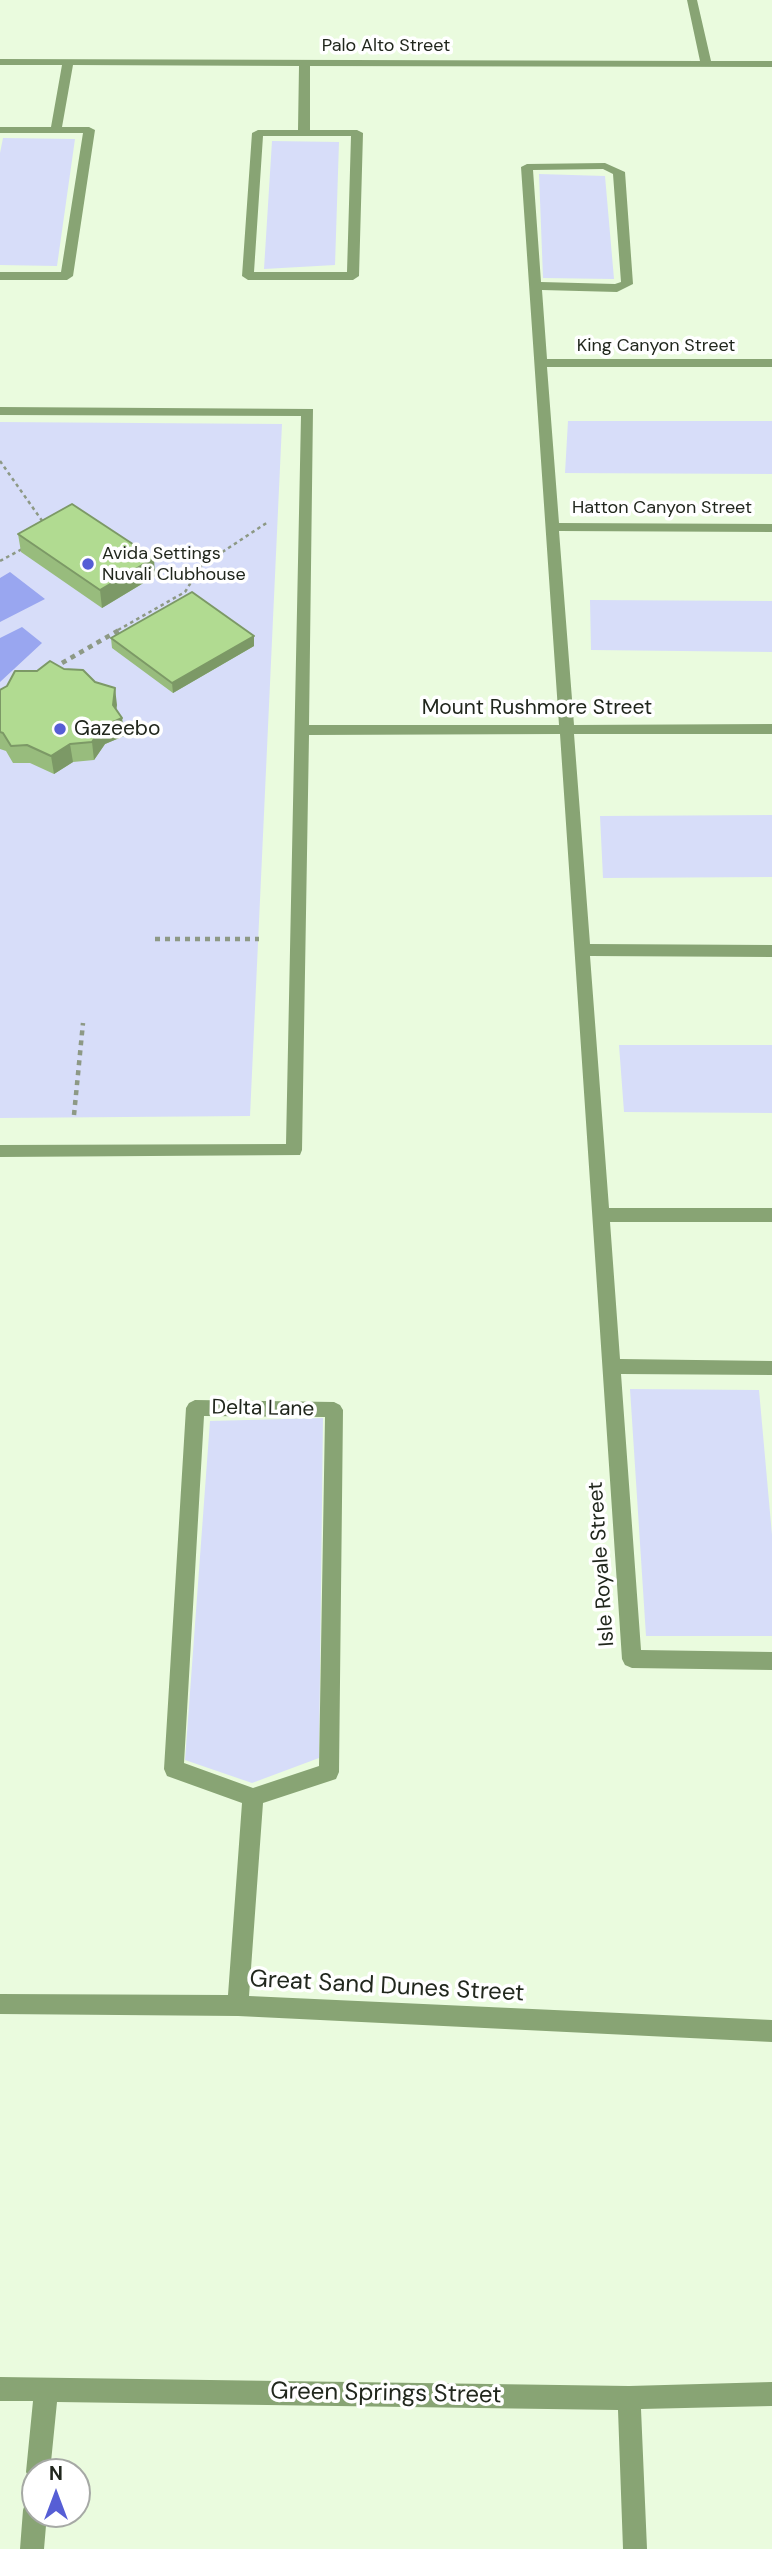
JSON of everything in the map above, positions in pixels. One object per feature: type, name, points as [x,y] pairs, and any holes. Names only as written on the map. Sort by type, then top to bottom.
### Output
[{"type":"street","points":[[692,0],[706,64]]},
{"type":"street","name":"Palo Alto Street","points":[[0,62],[772,64]]},
{"type":"street","points":[[56,130],[68,62]]},
{"type":"street","points":[[304,133],[305,63]]},
{"type":"street","points":[[0,130],[89,130],[67,276],[0,276]]},
{"type":"street","points":[[258,133],[304,133],[357,133],[353,276],[248,276],[258,133]]},
{"type":"street","name":"Isle Royale Street","points":[[535,286],[617,288],[627,284],[619,172],[616,169],[605,166],[527,167],[540,363],[581,950],[632,1659],[772,1661]]},
{"type":"street","name":"King Canyon Street","points":[[540,363],[772,363]]},
{"type":"street","points":[[0,411],[308,412],[294,1150],[0,1150]]},
{"type":"street","name":"Hatton Canyon Street","points":[[552,527],[772,528]]},
{"type":"street","name":"Mount Rushmore Street","points":[[302,730],[772,729]]},
{"type":"street","points":[[581,950],[772,951]]},
{"type":"street","points":[[600,1215],[772,1215]]},
{"type":"street","points":[[611,1366],[772,1368]]},
{"type":"street","name":"Delta Lane","points":[[195,1408],[334,1410],[328,1772],[253,1797],[174,1769],[195,1408]]},
{"type":"street","points":[[238,2006],[253,1797]]},
{"type":"street","name":"Great Sand Dunes Street","points":[[0,2004],[238,2006],[772,2031]]},
{"type":"street","name":"Green Springs Street","points":[[0,2389],[629,2398],[772,2394]]},
{"type":"street","points":[[39,2458],[46,2389]]},
{"type":"street","points":[[629,2398],[635,2549]]},
{"type":"street","points":[[32,2549],[34,2528]]},
{"type":"path","points":[[0,461],[51,533]]},
{"type":"path","points":[[62,663],[186,592],[201,566],[307,496]]},
{"type":"path","points":[[0,561],[30,545]]},
{"type":"path","points":[[155,939],[299,939]]},
{"type":"path","points":[[71,1150],[83,1023]]},
{"type":"shaded area","points":[[3,138],[75,139],[57,266],[0,265],[0,153]]},
{"type":"shaded area","points":[[272,141],[339,142],[335,265],[264,269]]},
{"type":"shaded area","points":[[539,174],[605,176],[614,279],[543,278]]},
{"type":"shaded area","points":[[568,421],[772,421],[772,474],[565,473]]},
{"type":"shaded area","points":[[0,422],[282,424],[250,1116],[0,1118]]},
{"type":"shaded area","points":[[590,600],[772,601],[772,652],[591,650]]},
{"type":"shaded area","points":[[772,815],[772,877],[603,878],[600,816]]},
{"type":"shaded area","points":[[619,1045],[772,1045],[772,1113],[624,1112]]},
{"type":"shaded area","points":[[630,1389],[759,1390],[772,1535],[772,1636],[646,1636]]},
{"type":"shaded area","points":[[323,1418],[319,1758],[252,1783],[185,1760],[210,1421]]},
{"type":"water","points":[[10,572],[45,599],[0,622],[0,578]]},
{"type":"water","points":[[22,627],[42,643],[0,682],[0,638]]},
{"type":"building","name":"Avida Settings Nuvali Clubhouse","points":[[72,504],[154,558],[100,590],[18,534]]},
{"type":"building","points":[[192,592],[254,636],[172,683],[111,638]]},
{"type":"building","name":"Gazeebo","points":[[50,661],[64,669],[83,670],[95,682],[115,688],[113,705],[122,718],[102,727],[92,742],[70,744],[51,756],[27,745],[11,746],[0,732],[0,690],[7,686],[15,671],[37,671]]},
{"type":"place","name":"Avida Settings Nuvali Clubhouse","points":[[88,564]]},
{"type":"place","name":"Gazeebo","points":[[60,729]]}]
